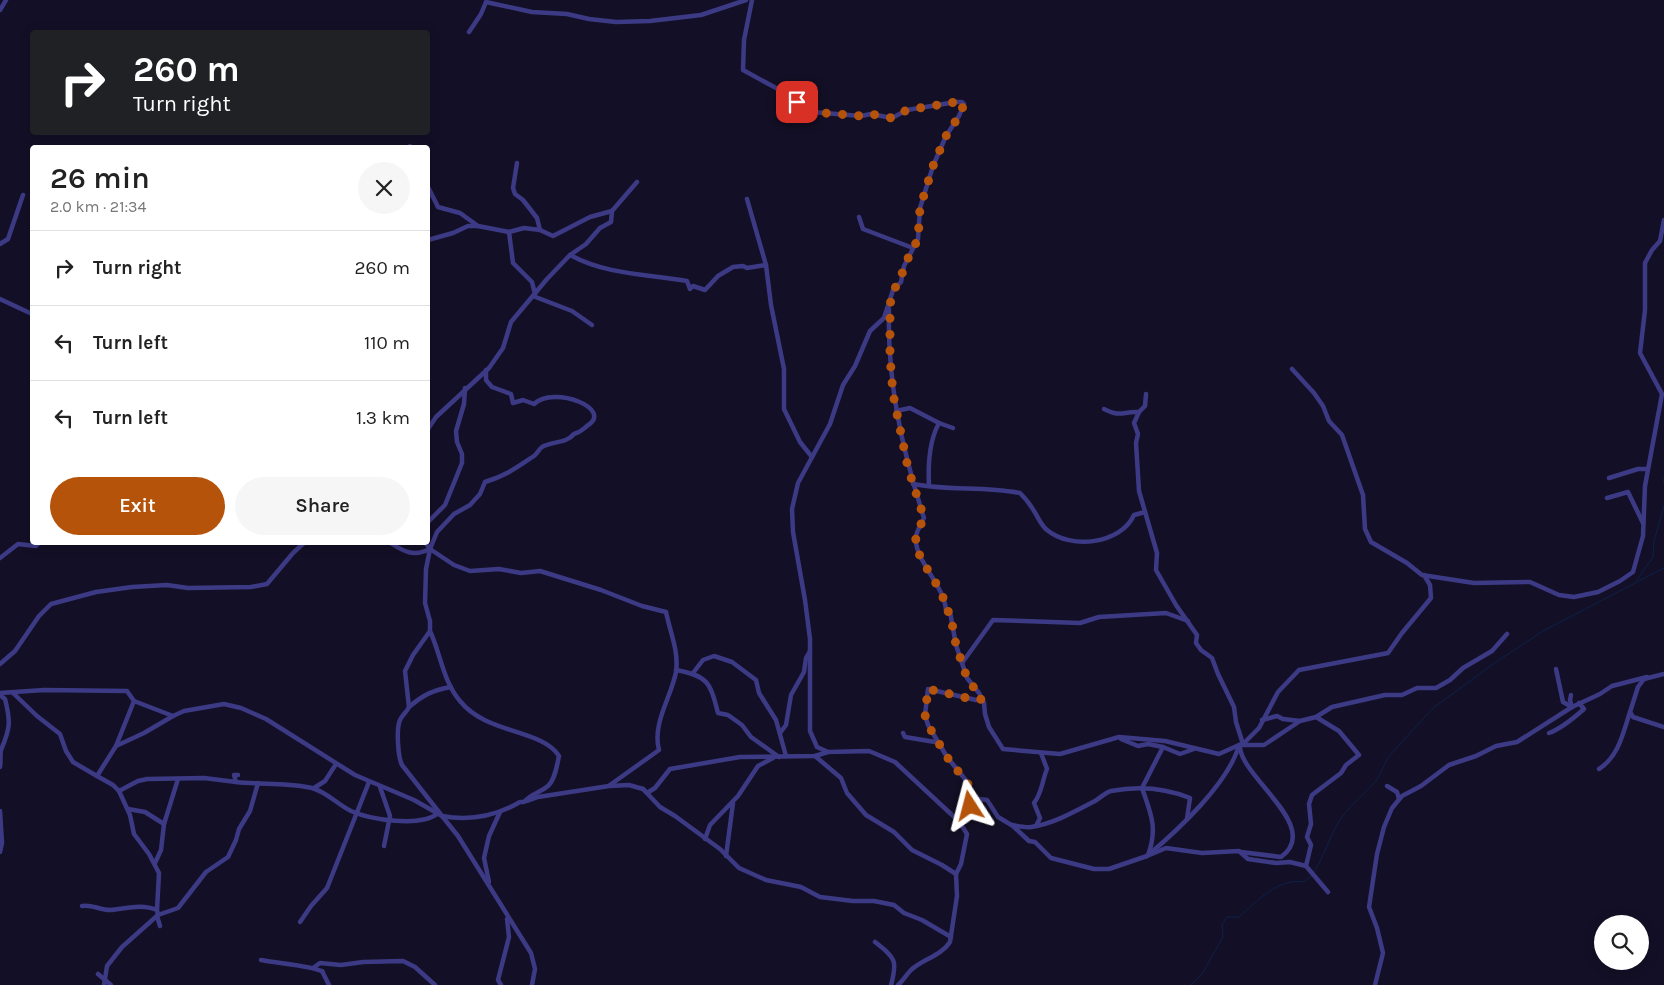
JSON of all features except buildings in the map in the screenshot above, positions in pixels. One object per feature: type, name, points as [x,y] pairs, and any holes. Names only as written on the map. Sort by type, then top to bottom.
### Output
[{"type":"street","points":[[0,10],[6,0]]},
{"type":"street","points":[[469,32],[481,14],[486,1],[532,12],[568,14],[616,22],[650,21],[701,15],[746,0]]},
{"type":"street","points":[[752,0],[744,40],[743,70],[786,94],[812,112],[862,116],[871,114],[892,118],[907,110],[963,103],[959,116],[946,136],[933,166],[920,208],[918,239],[904,266],[900,282],[893,290],[890,305],[890,357],[896,411],[913,484],[924,518],[916,536],[921,557],[943,595],[946,611],[950,612],[967,678],[982,699],[990,727],[1003,749],[1060,754],[1118,738],[1165,741],[1219,754],[1242,745],[1264,745],[1300,721],[1316,717],[1332,707],[1385,695],[1402,695],[1417,688],[1436,688],[1450,680],[1463,668],[1492,651],[1507,634]]},
{"type":"street","points":[[517,162],[513,188],[537,218],[540,230]]},
{"type":"street","points":[[430,239],[453,233],[468,226],[509,232],[524,228],[540,230],[553,236],[590,217],[612,211],[637,182]]},
{"type":"street","points":[[430,191],[438,207],[460,213],[478,226]]},
{"type":"street","points":[[0,244],[8,239],[23,195]]},
{"type":"street","points":[[747,200],[766,265],[771,305],[784,369],[784,409],[800,442],[812,457]]},
{"type":"street","points":[[430,426],[436,417],[465,388],[486,370],[503,348],[511,322],[570,255],[586,244],[600,228],[611,222],[612,211]]},
{"type":"street","points":[[859,217],[863,229],[913,248]]},
{"type":"street","points":[[1292,368],[1314,393],[1323,406],[1329,421],[1342,435],[1362,495],[1365,529],[1371,542],[1424,575],[1474,583],[1530,582],[1559,595],[1574,597],[1598,592],[1633,572],[1640,551],[1644,524],[1647,468],[1662,394],[1640,353],[1645,310],[1645,263],[1652,250],[1660,241],[1664,220]]},
{"type":"street","points":[[509,232],[513,263],[532,282],[534,295]]},
{"type":"street","points":[[570,255],[588,265],[597,265],[614,272],[687,281],[690,289],[693,286],[705,290],[718,276],[733,267],[743,266],[747,268],[766,265]]},
{"type":"street","points":[[534,295],[572,312],[592,325]]},
{"type":"street","points":[[0,300],[30,313]]},
{"type":"street","points":[[828,752],[817,747],[810,731],[810,651],[805,600],[793,532],[792,509],[798,483],[830,424],[843,385],[855,366],[870,331],[884,318],[890,305]]},
{"type":"street","points":[[486,370],[486,380],[492,387],[511,394],[513,403],[523,400],[534,404],[539,400],[560,396],[571,398],[589,406],[594,410],[595,417],[593,423],[582,432],[574,434],[570,438],[556,444],[542,447],[536,455],[514,471],[485,482],[480,494],[470,505],[454,514],[437,532],[430,549],[426,569],[425,603],[430,621],[430,631],[450,688],[460,702],[484,721],[542,741],[555,750],[559,756],[557,767],[548,786],[531,795],[524,802]]},
{"type":"street","points":[[430,520],[445,505],[462,462],[462,454],[457,442],[456,431],[464,404],[465,388]]},
{"type":"street","points":[[960,823],[980,799],[987,800],[998,816],[1029,841],[1035,842],[1051,858],[1094,869],[1109,869],[1166,848],[1202,853],[1239,851],[1281,857],[1290,851],[1294,838],[1290,822],[1245,763],[1234,707],[1212,658],[1201,650],[1196,643],[1197,635],[1176,605],[1156,570],[1156,554],[1139,492],[1136,442],[1138,434],[1134,423],[1139,412],[1145,406],[1146,394]]},
{"type":"street","points":[[896,411],[910,408],[953,428]]},
{"type":"street","points":[[1104,408],[1114,414],[1122,415],[1132,411],[1139,412]]},
{"type":"street","points":[[929,486],[930,462],[936,429],[939,423]]},
{"type":"street","points":[[1609,478],[1647,468]]},
{"type":"street","points":[[913,484],[997,488],[1020,493],[1045,529],[1062,539],[1081,542],[1121,532],[1131,522],[1134,515],[1145,512]]},
{"type":"street","points":[[1607,498],[1628,492],[1644,524]]},
{"type":"street","points":[[0,558],[18,544],[37,545]]},
{"type":"street","points":[[0,664],[16,651],[39,616],[51,604],[96,592],[132,587],[167,585],[188,588],[252,587],[267,584],[302,545]]},
{"type":"street","points":[[394,545],[408,553],[421,554],[430,549]]},
{"type":"street","points":[[428,545],[430,549],[470,572],[499,569],[521,573],[540,571],[601,590],[642,606],[666,612],[675,643],[676,670],[656,739],[660,750],[609,786]]},
{"type":"street","points":[[1147,856],[1186,821],[1232,766],[1242,745],[1259,728],[1278,692],[1299,670],[1388,652],[1432,598],[1430,584],[1424,575]]},
{"type":"street","points":[[962,663],[993,620],[1080,623],[1099,617],[1166,613],[1189,622]]},
{"type":"street","points":[[410,707],[405,671],[413,655],[430,631]]},
{"type":"street","points":[[780,733],[786,724],[791,695],[804,672],[806,658],[810,651]]},
{"type":"street","points":[[693,673],[703,660],[714,656],[732,662],[756,680],[759,693],[776,720],[786,756]]},
{"type":"street","points":[[1556,669],[1563,702],[1572,707]]},
{"type":"street","points":[[676,670],[693,673],[710,685],[718,712],[742,725],[751,737],[776,757]]},
{"type":"street","points":[[1376,983],[1383,953],[1377,928],[1368,907],[1377,854],[1384,827],[1392,808],[1400,799],[1449,765],[1476,756],[1496,746],[1517,742],[1572,707],[1600,694],[1612,686],[1664,674]]},
{"type":"street","points":[[1599,769],[1607,764],[1616,751],[1638,687],[1647,677]]},
{"type":"street","points":[[439,815],[399,758],[400,720],[423,695],[435,690],[450,688]]},
{"type":"street","points":[[969,812],[968,784],[947,757],[928,725],[925,715],[928,689],[976,700],[982,699]]},
{"type":"street","points":[[0,694],[44,690],[127,691],[134,701],[173,716]]},
{"type":"street","points":[[13,692],[37,716],[60,734],[66,751],[73,762],[120,791],[128,809],[134,834],[155,863],[159,873],[157,913],[160,926]]},
{"type":"street","points":[[0,694],[5,699],[10,725],[5,744],[0,752],[0,767]]},
{"type":"street","points":[[1571,695],[1572,707]]},
{"type":"street","points":[[97,776],[116,746],[134,701]]},
{"type":"street","points":[[1549,733],[1558,730],[1568,719],[1584,709],[1579,703]]},
{"type":"street","points":[[116,746],[184,711],[224,704],[241,708],[266,719],[336,764],[369,782],[414,800],[448,822],[490,886],[531,953],[535,969],[532,985]]},
{"type":"street","points":[[1630,712],[1633,717],[1664,726]]},
{"type":"street","points":[[1262,720],[1277,716],[1283,719],[1300,721]]},
{"type":"street","points":[[1306,866],[1311,845],[1307,838],[1311,824],[1309,804],[1312,795],[1341,773],[1346,765],[1359,755],[1339,731],[1316,717]]},
{"type":"street","points":[[903,733],[905,737],[915,740],[940,744]]},
{"type":"street","points":[[1118,738],[1138,746],[1148,744],[1163,747],[1180,754],[1194,748]]},
{"type":"street","points":[[1147,856],[1154,839],[1142,788],[1163,747]]},
{"type":"street","points":[[120,791],[138,781],[147,779],[219,779],[314,788],[351,811],[388,820],[419,822],[439,815],[454,818],[486,817],[520,802],[538,797],[609,786],[629,785],[643,789],[647,793],[655,788],[670,770],[740,757],[815,756],[828,752],[869,751],[895,762],[960,823],[967,834],[961,864],[956,874],[957,896],[951,937],[947,947],[912,969],[898,985]]},
{"type":"street","points":[[1036,826],[1040,818],[1034,803],[1041,792],[1041,783],[1047,769],[1041,753]]},
{"type":"street","points":[[815,756],[841,778],[847,793],[866,815],[894,832],[912,850],[922,853],[956,874]]},
{"type":"street","points":[[705,839],[710,825],[730,806],[758,766],[776,757]]},
{"type":"street","points":[[314,788],[325,781],[336,764]]},
{"type":"street","points":[[236,782],[234,775],[238,775]]},
{"type":"street","points":[[155,863],[161,850],[164,824],[178,779]]},
{"type":"street","points":[[300,922],[310,906],[328,888],[329,881],[336,869],[369,782]]},
{"type":"street","points":[[104,982],[107,966],[122,947],[157,913],[178,908],[206,872],[228,857],[239,830],[250,811],[258,783]]},
{"type":"street","points":[[1387,786],[1397,792],[1400,799]]},
{"type":"street","points":[[380,787],[390,816],[384,846]]},
{"type":"street","points":[[1011,825],[1036,826],[1077,810],[1110,790],[1142,788],[1152,788],[1190,798],[1186,821]]},
{"type":"street","points":[[643,789],[660,807],[705,839],[739,868],[766,880],[801,887],[820,897],[853,901],[874,901],[894,905],[904,913],[922,920],[951,937]]},
{"type":"street","points":[[726,856],[734,799]]},
{"type":"street","points":[[128,809],[145,812],[164,824]]},
{"type":"street","points":[[0,812],[2,843],[0,852]]},
{"type":"street","points":[[490,886],[484,858],[489,836],[500,812]]},
{"type":"street","points":[[1239,851],[1248,859],[1276,863],[1290,862],[1306,866],[1328,892]]},
{"type":"street","points":[[82,906],[86,905],[96,909],[120,910],[148,906],[157,913]]},
{"type":"street","points":[[501,985],[498,980],[509,937],[507,915]]},
{"type":"street","points":[[875,942],[890,955],[896,966],[891,985]]},
{"type":"street","points":[[262,960],[313,968],[323,972]]},
{"type":"street","points":[[313,968],[318,963],[347,965],[363,962],[403,961],[415,967],[435,985]]},
{"type":"street","points":[[318,963],[329,985]]},
{"type":"street","points":[[98,974],[104,982],[111,985]]},
{"type":"waterway","points":[[1664,478],[1664,484]]},
{"type":"waterway","points":[[1636,581],[1653,557],[1654,541],[1664,506]]},
{"type":"waterway","points":[[1314,872],[1342,817],[1375,782],[1390,755],[1433,708],[1496,662],[1543,631],[1664,568]]},
{"type":"waterway","points":[[1191,985],[1202,974],[1223,937],[1222,924],[1227,917],[1239,917],[1268,892],[1285,884],[1304,882],[1312,875]]},
{"type":"route","points":[[797,102],[808,110],[817,113],[862,116],[871,114],[892,118],[907,110],[956,102],[964,104],[959,116],[946,136],[933,166],[920,208],[918,239],[904,266],[900,282],[893,290],[889,325],[893,394],[908,468],[924,518],[916,536],[921,557],[943,595],[946,611],[950,612],[956,645],[967,678],[982,699],[976,700],[928,689],[925,715],[928,725],[947,757],[968,784],[970,806]]}]
